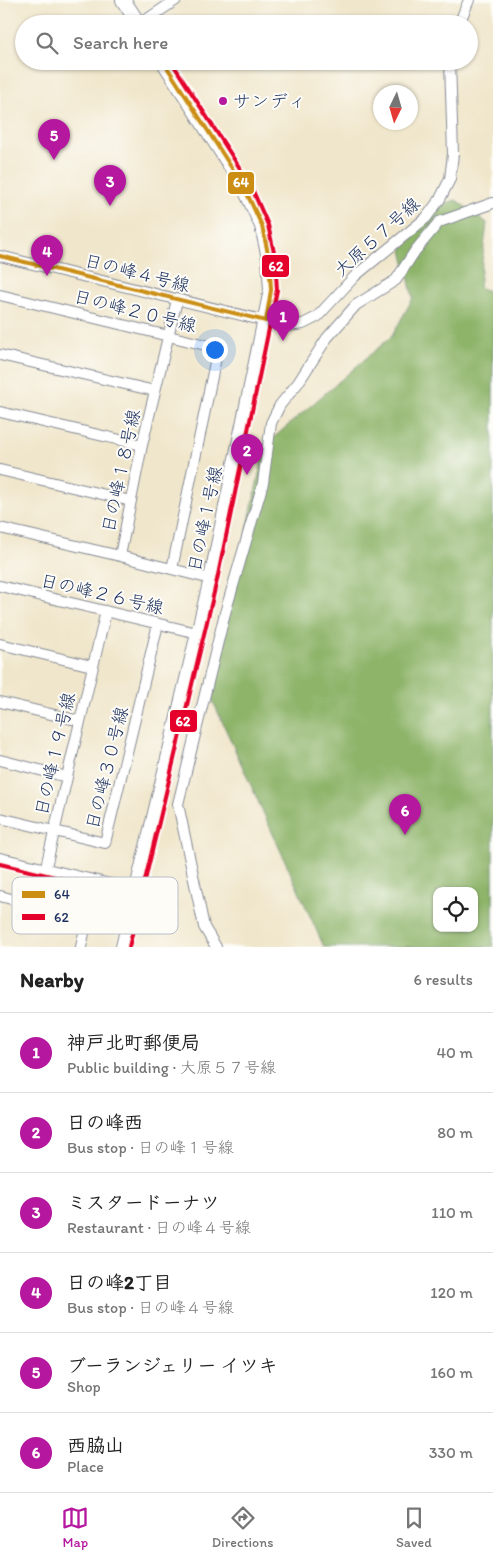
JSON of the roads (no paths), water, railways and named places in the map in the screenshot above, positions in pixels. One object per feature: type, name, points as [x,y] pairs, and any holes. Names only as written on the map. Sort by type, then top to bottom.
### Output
[{"type":"street","points":[[123,0],[133,15]]},
{"type":"street","points":[[153,15],[176,0]]},
{"type":"street","points":[[463,15],[469,0]]},
{"type":"street","name":"日の峰１号線","points":[[139,877],[211,579],[266,322],[271,290],[269,258],[262,226],[244,187],[169,70]]},
{"type":"street","name":"大原５７号線","points":[[266,322],[288,326],[303,324],[317,317],[355,276],[406,236],[426,218],[440,200],[450,179],[453,154],[450,70]]},
{"type":"street","points":[[216,947],[204,927],[178,804],[225,614],[264,483],[271,423],[280,405],[298,383],[327,338],[356,305],[396,280],[415,251],[439,222],[493,203]]},
{"type":"street","points":[[406,236],[415,251]]},
{"type":"street","name":"日の峰４号線","points":[[0,256],[266,322]]},
{"type":"street","name":"日の峰２０号線","points":[[0,295],[218,348],[172,569]]},
{"type":"street","name":"日の峰１８号線","points":[[177,300],[142,445],[120,556],[211,579]]},
{"type":"street","points":[[0,355],[155,391]]},
{"type":"street","points":[[0,412],[142,445]]},
{"type":"street","points":[[0,470],[131,501]]},
{"type":"street","points":[[0,528],[120,556]]},
{"type":"street","name":"日の峰２６号線","points":[[0,586],[197,633]]},
{"type":"street","name":"日の峰１９号線","points":[[44,877],[106,611]]},
{"type":"street","name":"日の峰３０号線","points":[[0,818],[105,843],[158,624]]},
{"type":"street","points":[[0,644],[92,666]]},
{"type":"street","points":[[0,702],[80,720]]},
{"type":"street","points":[[0,760],[67,776]]},
{"type":"street","points":[[0,858],[78,877]]},
{"type":"street","points":[[81,947],[84,934]]},
{"type":"street","name":"日の峰１号線","points":[[123,947],[126,934]]},
{"type":"place","name":"サンディ","points":[[223,101]]},
{"type":"place","name":"ブーランジェリー イツキ","points":[[54,160]]},
{"type":"place","name":"ミスタードーナツ","points":[[110,206]]},
{"type":"place","name":"日の峰2丁目","points":[[47,276]]},
{"type":"place","name":"神戸北町郵便局","points":[[283,341]]},
{"type":"place","name":"日の峰西","points":[[247,475]]},
{"type":"place","name":"西脇山","points":[[405,835]]}]
